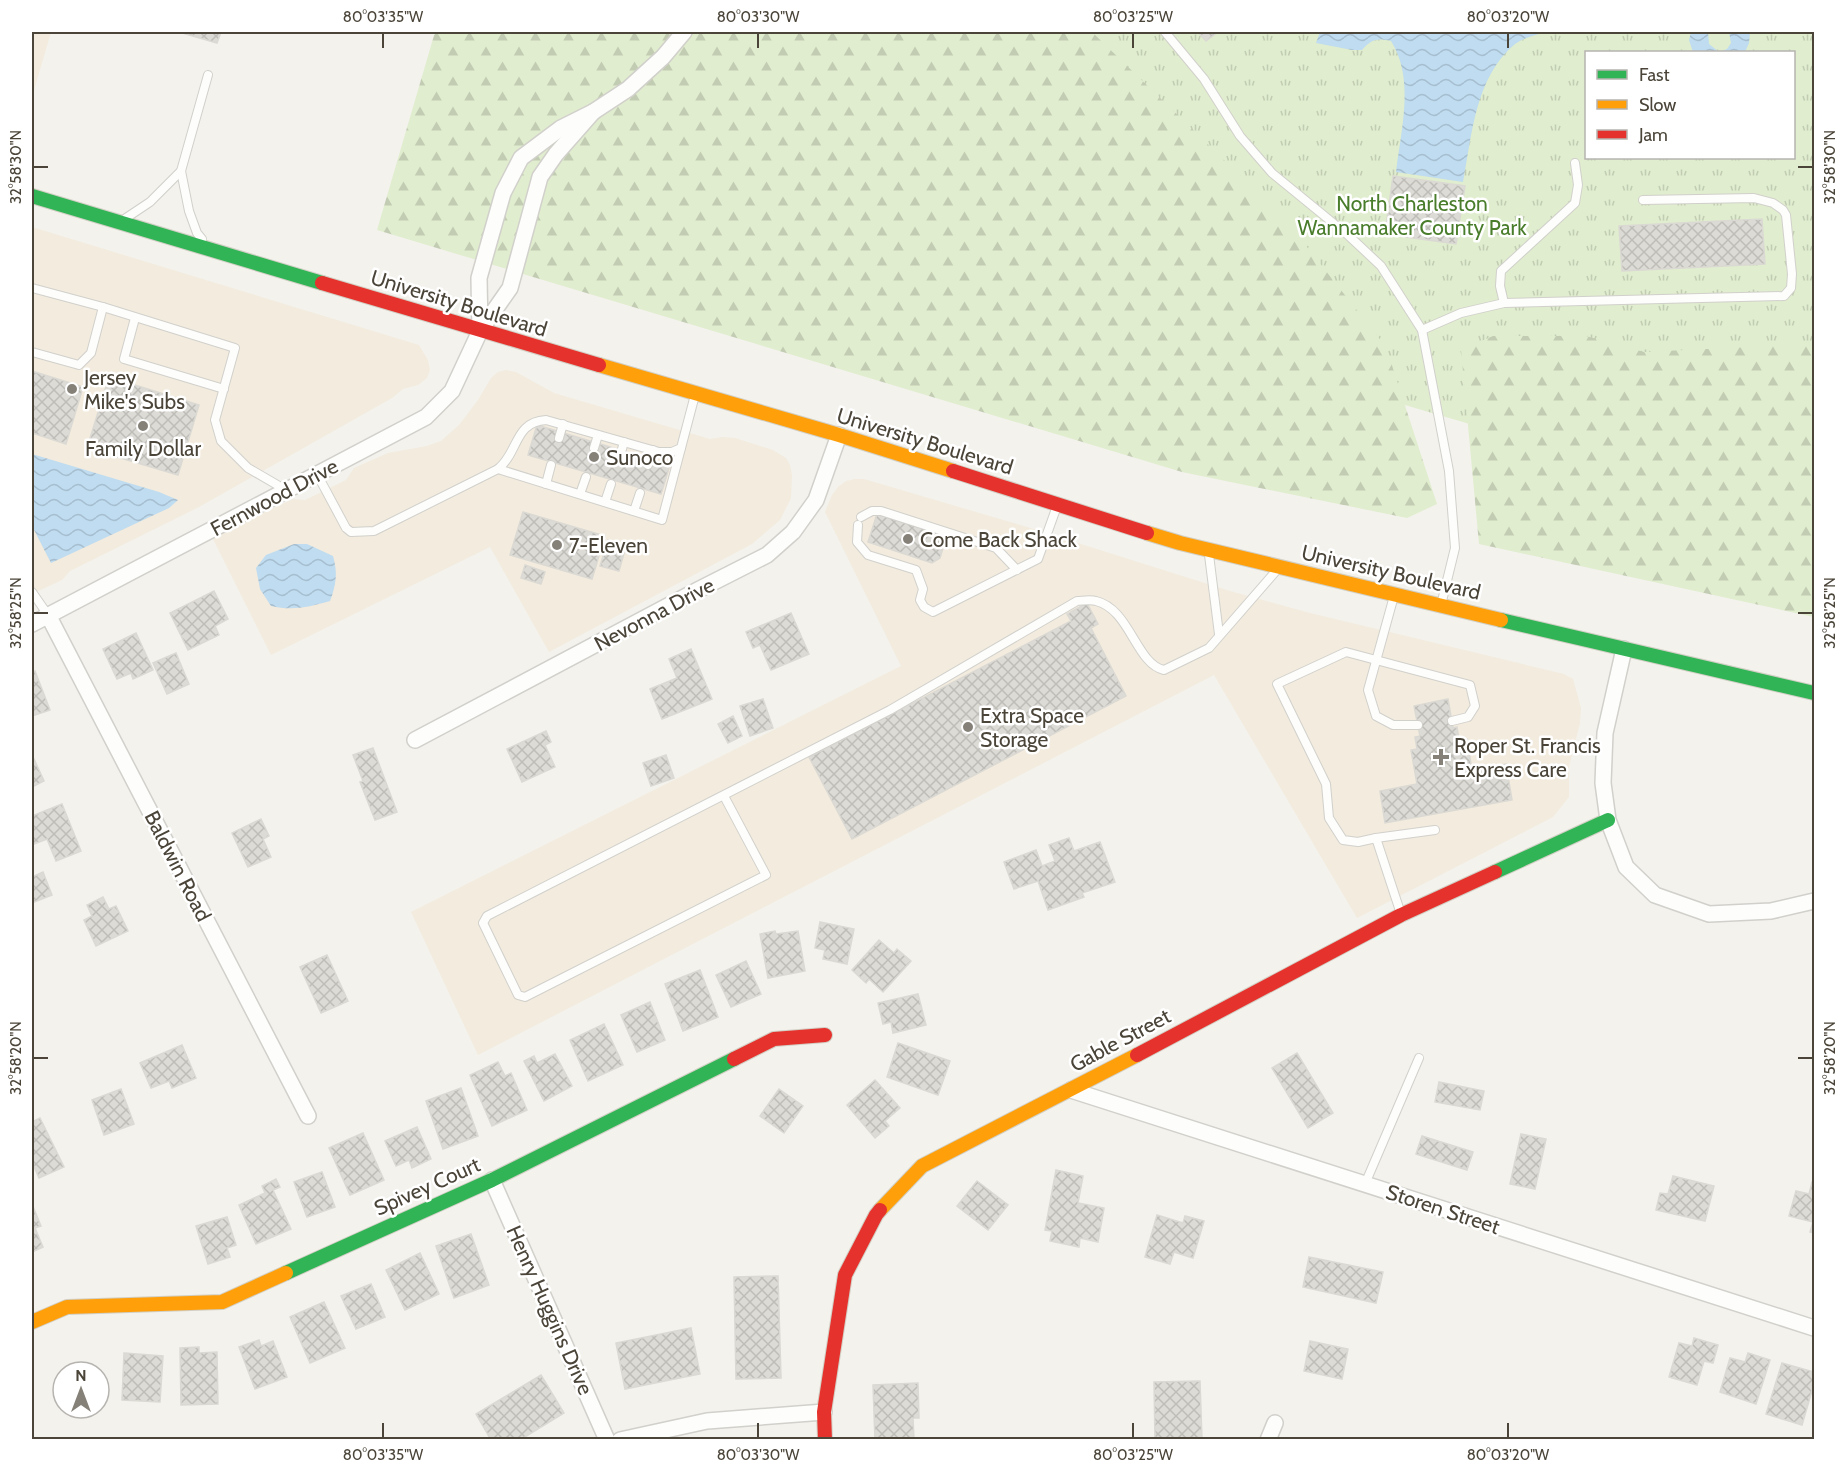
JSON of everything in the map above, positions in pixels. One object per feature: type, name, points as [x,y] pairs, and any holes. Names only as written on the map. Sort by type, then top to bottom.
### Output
[{"type":"street","name":"Fernwood Drive","points":[[480,332],[479,278],[503,193],[521,158],[561,128],[593,112],[628,89],[663,57],[684,32]]},
{"type":"street","name":"Fernwood Drive","points":[[32,624],[426,417],[452,391],[480,332],[510,288],[540,177],[556,154],[593,112]]},
{"type":"street","name":"University Boulevard","points":[[32,196],[480,332],[839,435],[1057,505],[1208,550],[1624,650],[1815,693]]},
{"type":"street","name":"Nevonna Drive","points":[[415,740],[767,555],[793,532],[816,500],[839,435]]},
{"type":"street","name":"Baldwin Road","points":[[48,615],[308,1116]]},
{"type":"street","points":[[1624,650],[1605,732],[1603,783],[1608,820],[1626,867],[1655,895],[1709,914],[1771,911],[1815,901]]},
{"type":"street","name":"Gable Street","points":[[825,1440],[824,1413],[845,1275],[876,1215],[922,1166],[1071,1090],[1401,915],[1608,820]]},
{"type":"street","name":"Spivey Court","points":[[32,1322],[67,1307],[222,1302],[492,1180],[774,1039],[825,1035]]},
{"type":"street","name":"Storen Street","points":[[1071,1090],[1815,1328]]},
{"type":"street","name":"Henry Huggins Drive","points":[[492,1180],[607,1440]]},
{"type":"street","points":[[620,1440],[707,1420],[824,1413]]},
{"type":"street","points":[[1268,1440],[1275,1423]]},
{"type":"lane","points":[[1165,32],[1204,80],[1246,143],[1272,173],[1349,236],[1381,266],[1422,330],[1449,471],[1455,549],[1440,606]]},
{"type":"lane","points":[[208,75],[181,171],[189,211],[197,233],[211,250]]},
{"type":"lane","points":[[1504,303],[1500,286],[1501,271],[1575,203],[1578,185],[1575,163]]},
{"type":"lane","points":[[118,222],[133,215],[150,202],[181,171]]},
{"type":"lane","points":[[1422,330],[1461,313],[1504,303],[1784,296],[1791,288],[1792,274],[1786,215],[1773,203],[1754,198],[1643,200]]},
{"type":"lane","points":[[32,288],[103,307],[235,348],[215,420],[221,441],[248,468],[286,490]]},
{"type":"lane","points":[[32,352],[79,365],[91,353],[103,307]]},
{"type":"lane","points":[[135,318],[124,359],[224,388]]},
{"type":"lane","points":[[498,469],[662,520],[695,394]]},
{"type":"lane","points":[[317,474],[346,528],[351,532],[361,532],[374,531],[383,527],[498,469],[507,462],[522,430],[537,421],[546,420],[563,424],[652,450],[672,452],[681,448]]},
{"type":"lane","points":[[559,438],[563,424]]},
{"type":"lane","points":[[594,448],[598,435]]},
{"type":"lane","points":[[620,456],[624,442]]},
{"type":"lane","points":[[648,465],[652,450]]},
{"type":"lane","points":[[546,484],[551,465]]},
{"type":"lane","points":[[580,494],[586,477]]},
{"type":"lane","points":[[605,502],[611,484]]},
{"type":"lane","points":[[634,511],[640,493]]},
{"type":"lane","points":[[1017,570],[996,548],[881,511],[872,511],[860,521],[856,533],[861,549],[868,555],[916,570],[923,589],[920,600],[924,608],[933,612],[1017,570],[1038,559],[1057,505]]},
{"type":"lane","points":[[1208,550],[1220,634]]},
{"type":"lane","points":[[724,796],[766,875],[525,997],[518,995],[483,923],[487,916],[890,710],[1077,601],[1095,600],[1112,608],[1148,659],[1156,668],[1164,670],[1209,648],[1279,567]]},
{"type":"lane","points":[[32,592],[48,615]]},
{"type":"lane","points":[[1395,595],[1368,690],[1376,716],[1393,724],[1418,725]]},
{"type":"lane","points":[[1435,830],[1358,842],[1343,840],[1329,818],[1326,784],[1277,684],[1346,652],[1470,685],[1475,706],[1468,717],[1452,721]]},
{"type":"lane","points":[[1376,838],[1401,915]]},
{"type":"lane","points":[[1365,1184],[1419,1058]]},
{"type":"shaded area","points":[[32,32],[51,32],[32,97]]},
{"type":"shaded area","points":[[32,227],[419,345],[428,360],[430,370],[427,378],[418,385],[403,389],[392,398],[199,507],[70,571],[62,580],[32,594]]},
{"type":"shaded area","points":[[506,370],[516,372],[554,393],[710,439],[735,438],[773,450],[786,458],[790,465],[791,498],[780,520],[752,544],[549,652],[490,547],[271,655],[212,537],[293,499],[305,500],[346,480],[354,468],[388,453],[441,441],[459,425],[491,378],[498,372]]},
{"type":"shaded area","points":[[864,479],[1027,527],[1230,591],[1310,613],[1564,674],[1573,679],[1581,708],[1580,723],[1569,767],[1569,797],[1553,817],[1357,918],[1214,675],[478,1055],[411,912],[901,666],[825,512],[838,487],[846,481]]},
{"type":"green space","points":[[435,32],[1092,32],[1284,218],[1386,347],[1437,504],[1407,518],[1182,472],[377,230]]},
{"type":"green space","name":"North Charleston Wannamaker County Park","points":[[532,32],[1814,32],[1814,525],[487,136]]},
{"type":"green space","points":[[1493,336],[1586,336],[1644,352],[1814,344],[1814,617],[1479,544],[1461,350]]},
{"type":"water","points":[[1320,32],[1545,32],[1515,44],[1491,73],[1477,108],[1463,182],[1396,172],[1403,122],[1404,88],[1403,71],[1391,41],[1375,40],[1362,50],[1352,50],[1316,43]]},
{"type":"water","points":[[1691,32],[1708,32],[1709,44],[1718,51],[1693,51],[1689,40]]},
{"type":"water","points":[[1729,32],[1750,32],[1745,51],[1722,51],[1727,49],[1731,43]]},
{"type":"water","points":[[32,454],[159,492],[178,500],[169,508],[51,563],[32,526]]},
{"type":"water","points":[[294,544],[307,544],[333,556],[336,579],[330,601],[301,608],[271,606],[260,589],[256,568],[266,555]]},
{"type":"building","points":[[179,32],[221,32],[217,43]]},
{"type":"building","points":[[1198,32],[1218,32],[1206,41]]},
{"type":"building","points":[[1393,176],[1465,186],[1456,244],[1385,234]]},
{"type":"building","points":[[1762,219],[1765,264],[1622,271],[1619,226]]},
{"type":"building","points":[[32,371],[83,387],[66,444],[32,433]]},
{"type":"building","name":"Family Dollar","points":[[109,377],[199,405],[178,475],[87,448]]},
{"type":"building","points":[[537,425],[670,465],[661,494],[528,455]]},
{"type":"building","name":"7-Eleven","points":[[523,512],[605,536],[592,579],[510,555]]},
{"type":"building","name":"Come Back Shack","points":[[877,514],[947,535],[940,558],[932,563],[868,542]]},
{"type":"building","points":[[608,540],[626,546],[619,571],[600,566]]},
{"type":"building","points":[[525,565],[545,572],[541,584],[521,578]]},
{"type":"building","points":[[214,591],[228,619],[215,626],[219,635],[188,650],[170,613]]},
{"type":"building","name":"Extra Space Storage","points":[[1087,603],[1098,624],[1091,628],[1126,696],[852,839],[809,757],[1071,621],[1067,614]]},
{"type":"building","points":[[791,613],[809,654],[771,670],[760,645],[753,648],[746,632]]},
{"type":"building","points":[[136,633],[153,670],[133,679],[131,673],[117,679],[103,649]]},
{"type":"building","points":[[691,649],[712,699],[662,719],[650,689],[677,678],[669,659]]},
{"type":"building","points":[[176,653],[189,684],[167,694],[153,663]]},
{"type":"building","points":[[35,671],[50,710],[32,716],[32,672]]},
{"type":"building","points":[[763,699],[773,728],[750,736],[740,706]]},
{"type":"building","name":"Roper St. Francis Express Care","points":[[1448,699],[1453,728],[1457,727],[1459,740],[1467,739],[1472,770],[1506,764],[1512,800],[1385,823],[1380,791],[1417,784],[1411,750],[1417,749],[1415,737],[1420,736],[1414,706]]},
{"type":"building","points":[[733,716],[742,736],[728,743],[718,724]]},
{"type":"building","points":[[546,731],[551,742],[545,745],[555,767],[522,782],[507,749]]},
{"type":"building","points":[[373,748],[397,812],[375,820],[360,782],[363,781],[353,755]]},
{"type":"building","points":[[666,755],[674,778],[651,786],[643,763]]},
{"type":"building","points":[[34,759],[44,781],[32,787],[32,761]]},
{"type":"building","points":[[62,804],[81,851],[56,861],[47,839],[34,844],[32,816]]},
{"type":"building","points":[[261,819],[269,836],[263,839],[271,857],[248,867],[232,833]]},
{"type":"building","points":[[1069,838],[1074,851],[1100,842],[1115,882],[1082,893],[1084,897],[1048,910],[1038,881],[1014,889],[1004,862],[1036,850],[1042,866],[1055,861],[1049,845]]},
{"type":"building","points":[[43,872],[52,895],[32,903],[32,877]]},
{"type":"building","points":[[103,897],[109,909],[116,906],[128,931],[96,946],[84,920],[92,916],[87,905]]},
{"type":"building","points":[[820,922],[854,929],[847,964],[823,959],[825,950],[815,948]]},
{"type":"building","points":[[775,931],[776,934],[798,931],[805,971],[768,978],[760,934]]},
{"type":"building","points":[[879,940],[894,953],[897,949],[911,961],[883,992],[869,979],[866,983],[852,970]]},
{"type":"building","points":[[327,955],[348,1001],[321,1013],[300,967]]},
{"type":"building","points":[[746,961],[761,994],[731,1007],[716,975]]},
{"type":"building","points":[[700,970],[718,1017],[683,1031],[665,984]]},
{"type":"building","points":[[918,994],[926,1025],[893,1033],[891,1022],[883,1024],[878,1003]]},
{"type":"building","points":[[650,1002],[665,1040],[637,1052],[621,1015]]},
{"type":"building","points":[[604,1024],[623,1065],[588,1081],[570,1040]]},
{"type":"building","points":[[898,1043],[950,1061],[938,1095],[887,1077]]},
{"type":"building","points":[[182,1045],[196,1078],[172,1088],[169,1081],[151,1088],[140,1063]]},
{"type":"building","points":[[1297,1053],[1333,1113],[1308,1128],[1272,1068]]},
{"type":"building","points":[[555,1054],[572,1086],[544,1101],[524,1061],[534,1056],[537,1063]]},
{"type":"building","points":[[498,1062],[505,1076],[511,1073],[527,1110],[492,1126],[470,1075]]},
{"type":"building","points":[[875,1080],[900,1108],[885,1121],[889,1126],[875,1138],[847,1105]]},
{"type":"building","points":[[1439,1082],[1484,1091],[1480,1110],[1435,1102]]},
{"type":"building","points":[[461,1088],[478,1136],[443,1149],[426,1101]]},
{"type":"building","points":[[121,1089],[134,1124],[104,1135],[92,1100]]},
{"type":"building","points":[[779,1089],[803,1106],[784,1133],[760,1116]]},
{"type":"building","points":[[40,1118],[64,1167],[39,1178],[32,1162],[32,1122]]},
{"type":"building","points":[[417,1127],[431,1159],[412,1168],[409,1160],[396,1166],[385,1141]]},
{"type":"building","points":[[363,1133],[384,1180],[350,1195],[329,1148]]},
{"type":"building","points":[[1521,1134],[1546,1139],[1535,1189],[1510,1184]]},
{"type":"building","points":[[1422,1136],[1473,1152],[1467,1170],[1416,1154]]},
{"type":"building","points":[[1056,1170],[1083,1176],[1078,1203],[1104,1208],[1098,1242],[1080,1238],[1079,1247],[1050,1241],[1052,1231],[1045,1230]]},
{"type":"building","points":[[322,1172],[335,1207],[307,1217],[294,1182]]},
{"type":"building","points":[[1673,1176],[1714,1186],[1705,1221],[1656,1210],[1660,1193],[1668,1194]]},
{"type":"building","points":[[276,1179],[280,1187],[273,1190],[291,1229],[256,1244],[239,1205],[265,1193],[262,1186]]},
{"type":"building","points":[[977,1181],[1008,1205],[988,1230],[957,1206]]},
{"type":"building","points":[[1812,1182],[1814,1183],[1814,1233],[1810,1232],[1813,1222],[1789,1216],[1796,1191],[1809,1194]]},
{"type":"building","points":[[32,1204],[41,1226],[35,1228],[43,1247],[32,1252]]},
{"type":"building","points":[[1157,1215],[1183,1223],[1185,1216],[1204,1221],[1193,1258],[1174,1252],[1170,1264],[1145,1257]]},
{"type":"building","points":[[227,1217],[236,1245],[227,1248],[230,1257],[208,1264],[196,1226]]},
{"type":"building","points":[[471,1234],[489,1285],[454,1298],[436,1246]]},
{"type":"building","points":[[420,1253],[439,1294],[405,1310],[386,1270]]},
{"type":"building","points":[[1309,1257],[1383,1272],[1376,1303],[1303,1287]]},
{"type":"building","points":[[778,1276],[781,1378],[736,1379],[734,1277]]},
{"type":"building","points":[[371,1284],[385,1317],[356,1329],[341,1296]]},
{"type":"building","points":[[324,1302],[345,1348],[310,1363],[290,1317]]},
{"type":"building","points":[[691,1328],[700,1374],[625,1389],[616,1343]]},
{"type":"building","points":[[1694,1338],[1718,1345],[1713,1363],[1704,1361],[1697,1385],[1669,1377],[1679,1343],[1692,1346]]},
{"type":"building","points":[[259,1340],[261,1346],[273,1341],[287,1377],[255,1389],[239,1347]]},
{"type":"building","points":[[1310,1341],[1348,1349],[1342,1379],[1304,1371]]},
{"type":"building","points":[[199,1347],[199,1353],[217,1352],[218,1404],[181,1405],[180,1348]]},
{"type":"building","points":[[124,1353],[163,1356],[160,1402],[122,1400]]},
{"type":"building","points":[[1748,1353],[1770,1360],[1756,1404],[1720,1392],[1730,1358],[1745,1362]]},
{"type":"building","points":[[1782,1363],[1814,1372],[1814,1384],[1802,1425],[1766,1414]]},
{"type":"building","points":[[541,1375],[564,1413],[520,1440],[491,1440],[476,1414]]},
{"type":"building","points":[[1200,1381],[1202,1440],[1155,1440],[1154,1382]]},
{"type":"building","points":[[918,1383],[919,1418],[913,1418],[914,1440],[875,1440],[873,1385]]},
{"type":"traffic: fast","points":[[32,196],[322,283]]},
{"type":"traffic: fast","points":[[1501,620],[1814,693]]},
{"type":"traffic: fast","points":[[1495,872],[1608,820]]},
{"type":"traffic: fast","points":[[286,1273],[492,1180],[734,1059]]},
{"type":"traffic: slow","points":[[599,365],[953,471]]},
{"type":"traffic: slow","points":[[1147,533],[1180,543],[1501,620]]},
{"type":"traffic: slow","points":[[880,1210],[922,1166],[1137,1055]]},
{"type":"traffic: slow","points":[[32,1322],[67,1307],[222,1302],[286,1273]]},
{"type":"traffic: jam","points":[[322,283],[599,365]]},
{"type":"traffic: jam","points":[[953,471],[1147,533]]},
{"type":"traffic: jam","points":[[1137,1055],[1401,915],[1495,872]]},
{"type":"traffic: jam","points":[[734,1059],[774,1039],[825,1035]]},
{"type":"traffic: jam","points":[[825,1440],[824,1412],[845,1275],[880,1210]]},
{"type":"place","name":"Jersey Mike's Subs","points":[[72,389]]},
{"type":"place","name":"Family Dollar","points":[[143,426]]},
{"type":"place","name":"Sunoco","points":[[594,457]]},
{"type":"place","name":"Come Back Shack","points":[[908,539]]},
{"type":"place","name":"7-Eleven","points":[[557,545]]},
{"type":"place","name":"Extra Space Storage","points":[[968,727]]},
{"type":"place","name":"Roper St. Francis Express Care","points":[[1441,757]]}]
